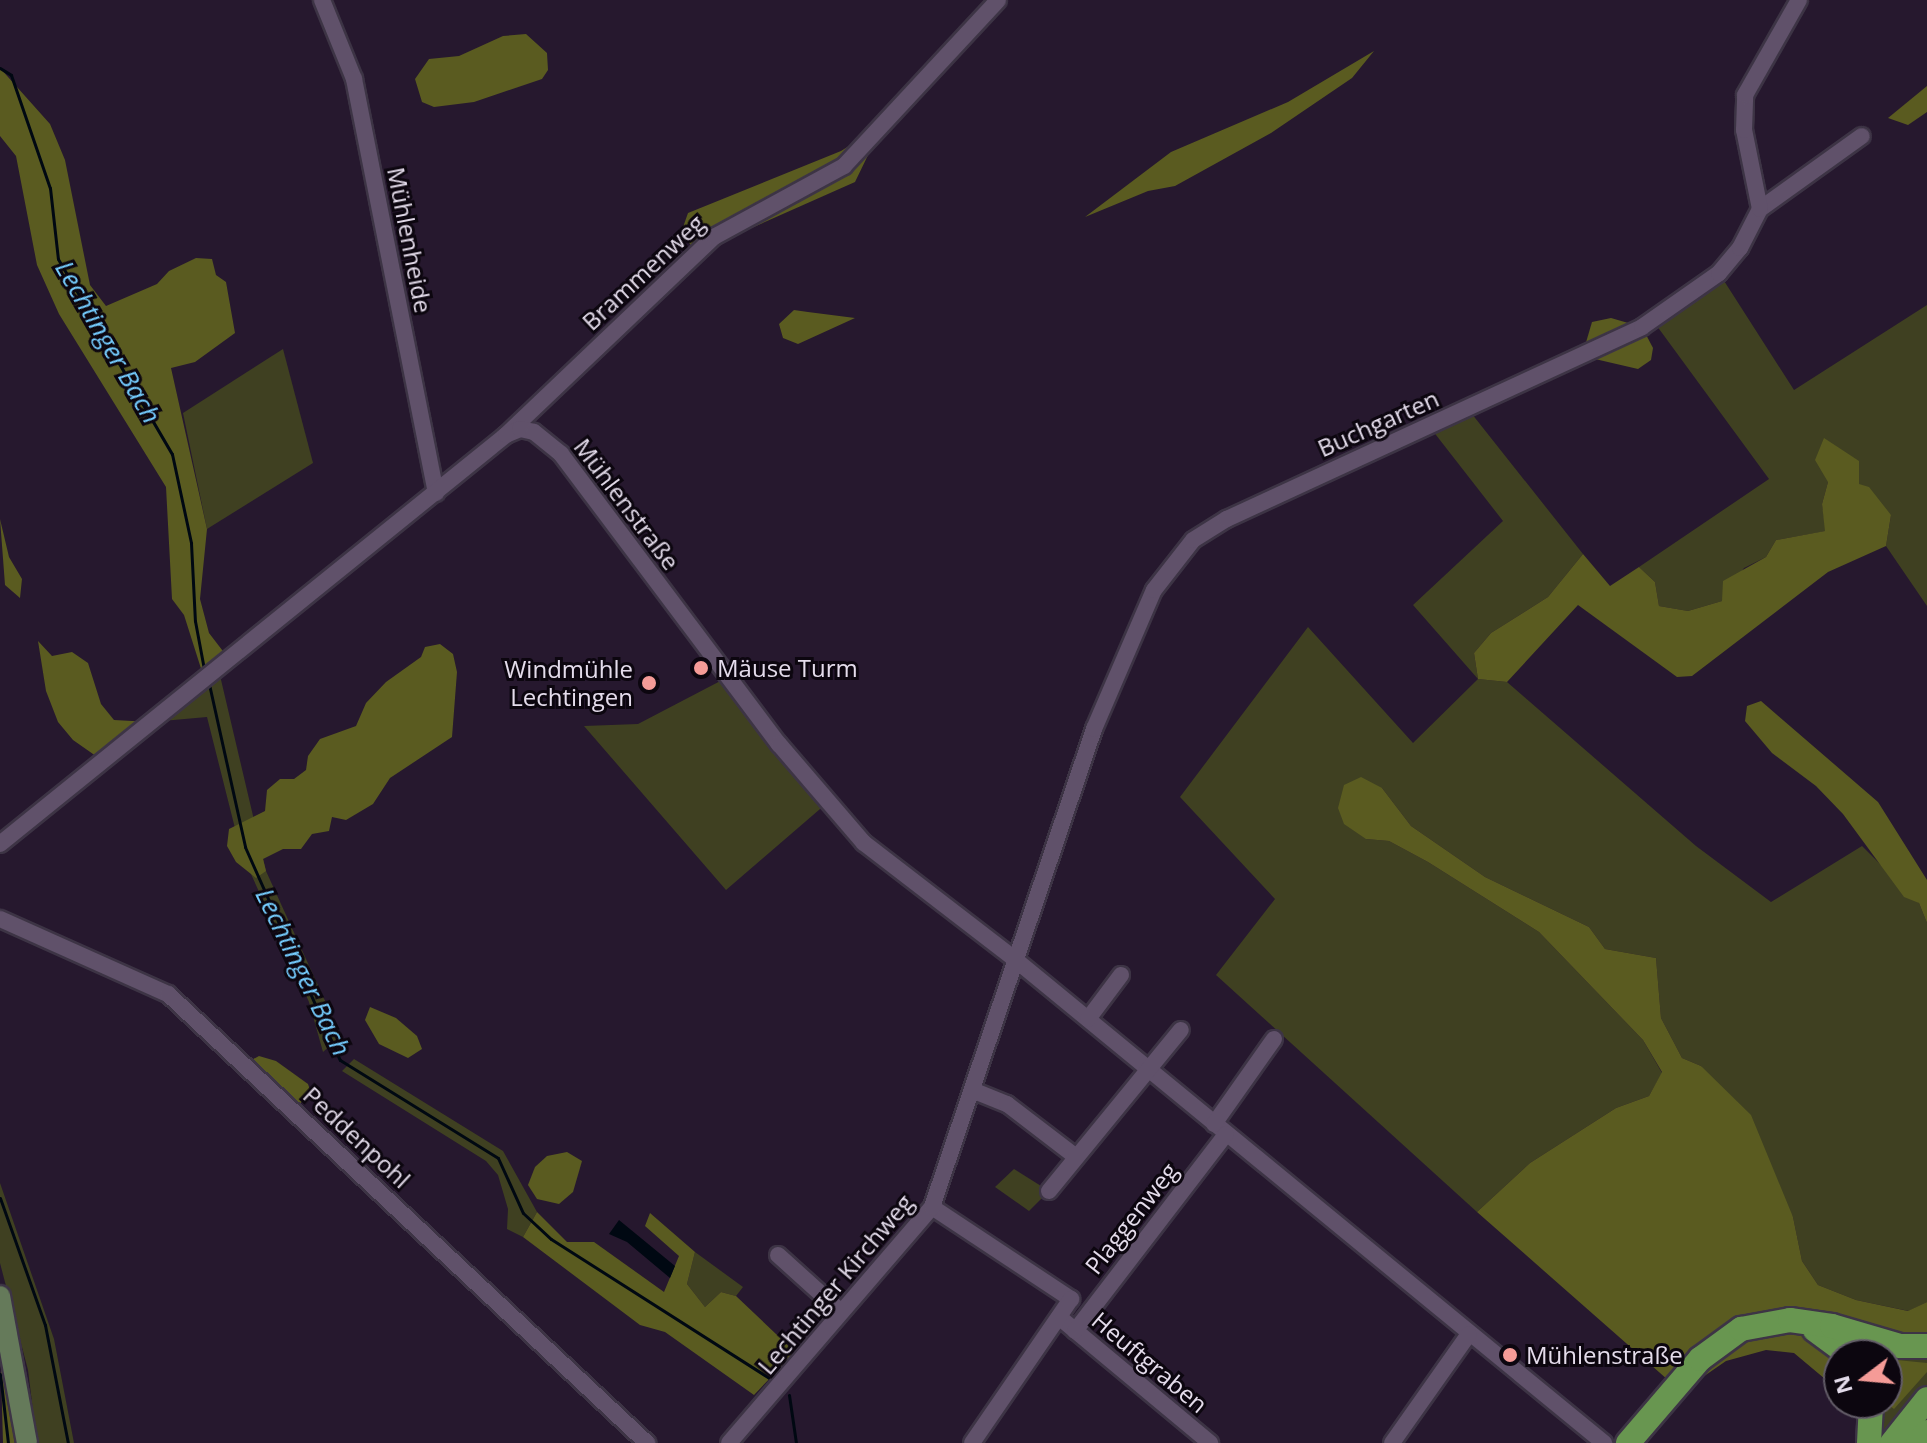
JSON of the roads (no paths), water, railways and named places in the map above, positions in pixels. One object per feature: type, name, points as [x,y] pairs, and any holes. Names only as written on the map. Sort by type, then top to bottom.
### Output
[{"type":"highway","points":[[1628,1443],[1700,1359],[1727,1337],[1759,1323],[1803,1323],[1900,1346],[1927,1346]]},
{"type":"highway","points":[[1803,1323],[1826,1339]]},
{"type":"highway","points":[[1892,1443],[1927,1399]]},
{"type":"highway","points":[[1869,1443],[1870,1419]]},
{"type":"highway","points":[[1918,1443],[1927,1432]]},
{"type":"main road","points":[[0,1296],[27,1443]]},
{"type":"street","name":"Mühlenheide","points":[[322,0],[354,79],[436,493]]},
{"type":"street","name":"Brammenweg","points":[[506,435],[714,237],[844,166],[998,0]]},
{"type":"street","points":[[1799,0],[1751,81],[1742,109],[1760,209],[1862,136]]},
{"type":"street","name":"Buchgarten","points":[[1017,961],[1072,789],[1127,647],[1154,590],[1193,540],[1269,498],[1642,327],[1719,273],[1740,248],[1760,209]]},
{"type":"street","name":"Mühlenstraße","points":[[506,435],[520,429],[534,432],[561,454],[839,818],[1604,1443]]},
{"type":"street","points":[[0,844],[506,435]]},
{"type":"street","name":"Peddenpohl","points":[[0,919],[168,994],[647,1443]]},
{"type":"street","name":"Lechtinger Kirchweg","points":[[729,1443],[932,1207],[1017,961]]},
{"type":"street","points":[[1088,1019],[1121,975]]},
{"type":"street","points":[[1049,1191],[1181,1030]]},
{"type":"street","points":[[1220,1129],[1274,1039]]},
{"type":"street","points":[[972,1090],[1007,1104],[1076,1157]]},
{"type":"street","name":"Plaggenweg","points":[[1075,1331],[1220,1129]]},
{"type":"street","name":"Plaggenweg","points":[[932,1207],[1071,1299],[972,1443]]},
{"type":"street","points":[[778,1255],[841,1312]]},
{"type":"street","name":"Heuftgraben","points":[[1059,1317],[1210,1443]]},
{"type":"street","points":[[1392,1443],[1469,1334]]},
{"type":"waterway","name":"Lechtinger Bach","points":[[0,68],[11,75],[50,188],[58,259],[172,454],[191,543],[195,621],[204,669]]},
{"type":"waterway","name":"Lechtinger Bach","points":[[209,684],[245,847],[340,1060],[498,1158],[523,1213],[551,1239],[772,1380]]},
{"type":"waterway","points":[[0,1198],[45,1325],[68,1443]]},
{"type":"waterway","points":[[0,1374],[8,1443]]},
{"type":"waterway","name":"Lechtinger Bach","points":[[789,1395],[796,1443]]},
{"type":"place","name":"Mäuse Turm","points":[[701,668]]},
{"type":"place","name":"Windmühle Lechtingen","points":[[649,683]]},
{"type":"place","name":"Mühlenstraße","points":[[1510,1355]]}]
